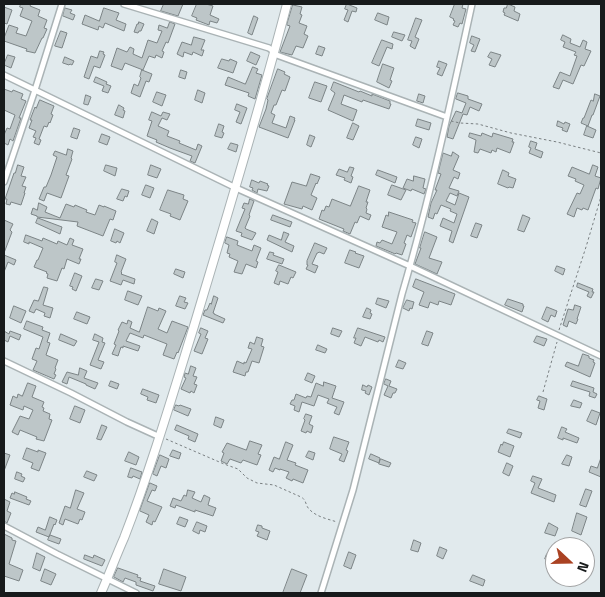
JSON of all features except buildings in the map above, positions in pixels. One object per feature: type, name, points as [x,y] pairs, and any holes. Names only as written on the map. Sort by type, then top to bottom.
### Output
[{"type":"street","points":[[4,182],[6,167],[36,90],[62,4]]},
{"type":"street","points":[[124,4],[269,48],[274,54],[447,117]]},
{"type":"street","points":[[101,593],[135,509],[160,437],[236,188],[287,4]]},
{"type":"street","points":[[320,593],[353,490],[447,117],[472,4]]},
{"type":"street","points":[[4,75],[236,188],[410,266],[601,356]]},
{"type":"street","points":[[4,361],[160,437]]},
{"type":"street","points":[[4,526],[136,593]]},
{"type":"path","points":[[447,117],[458,123],[480,125],[601,153]]},
{"type":"path","points":[[542,392],[600,200],[601,190]]},
{"type":"path","points":[[160,437],[238,469],[247,478],[257,483],[277,486],[303,498],[308,509],[322,517],[342,524]]}]
